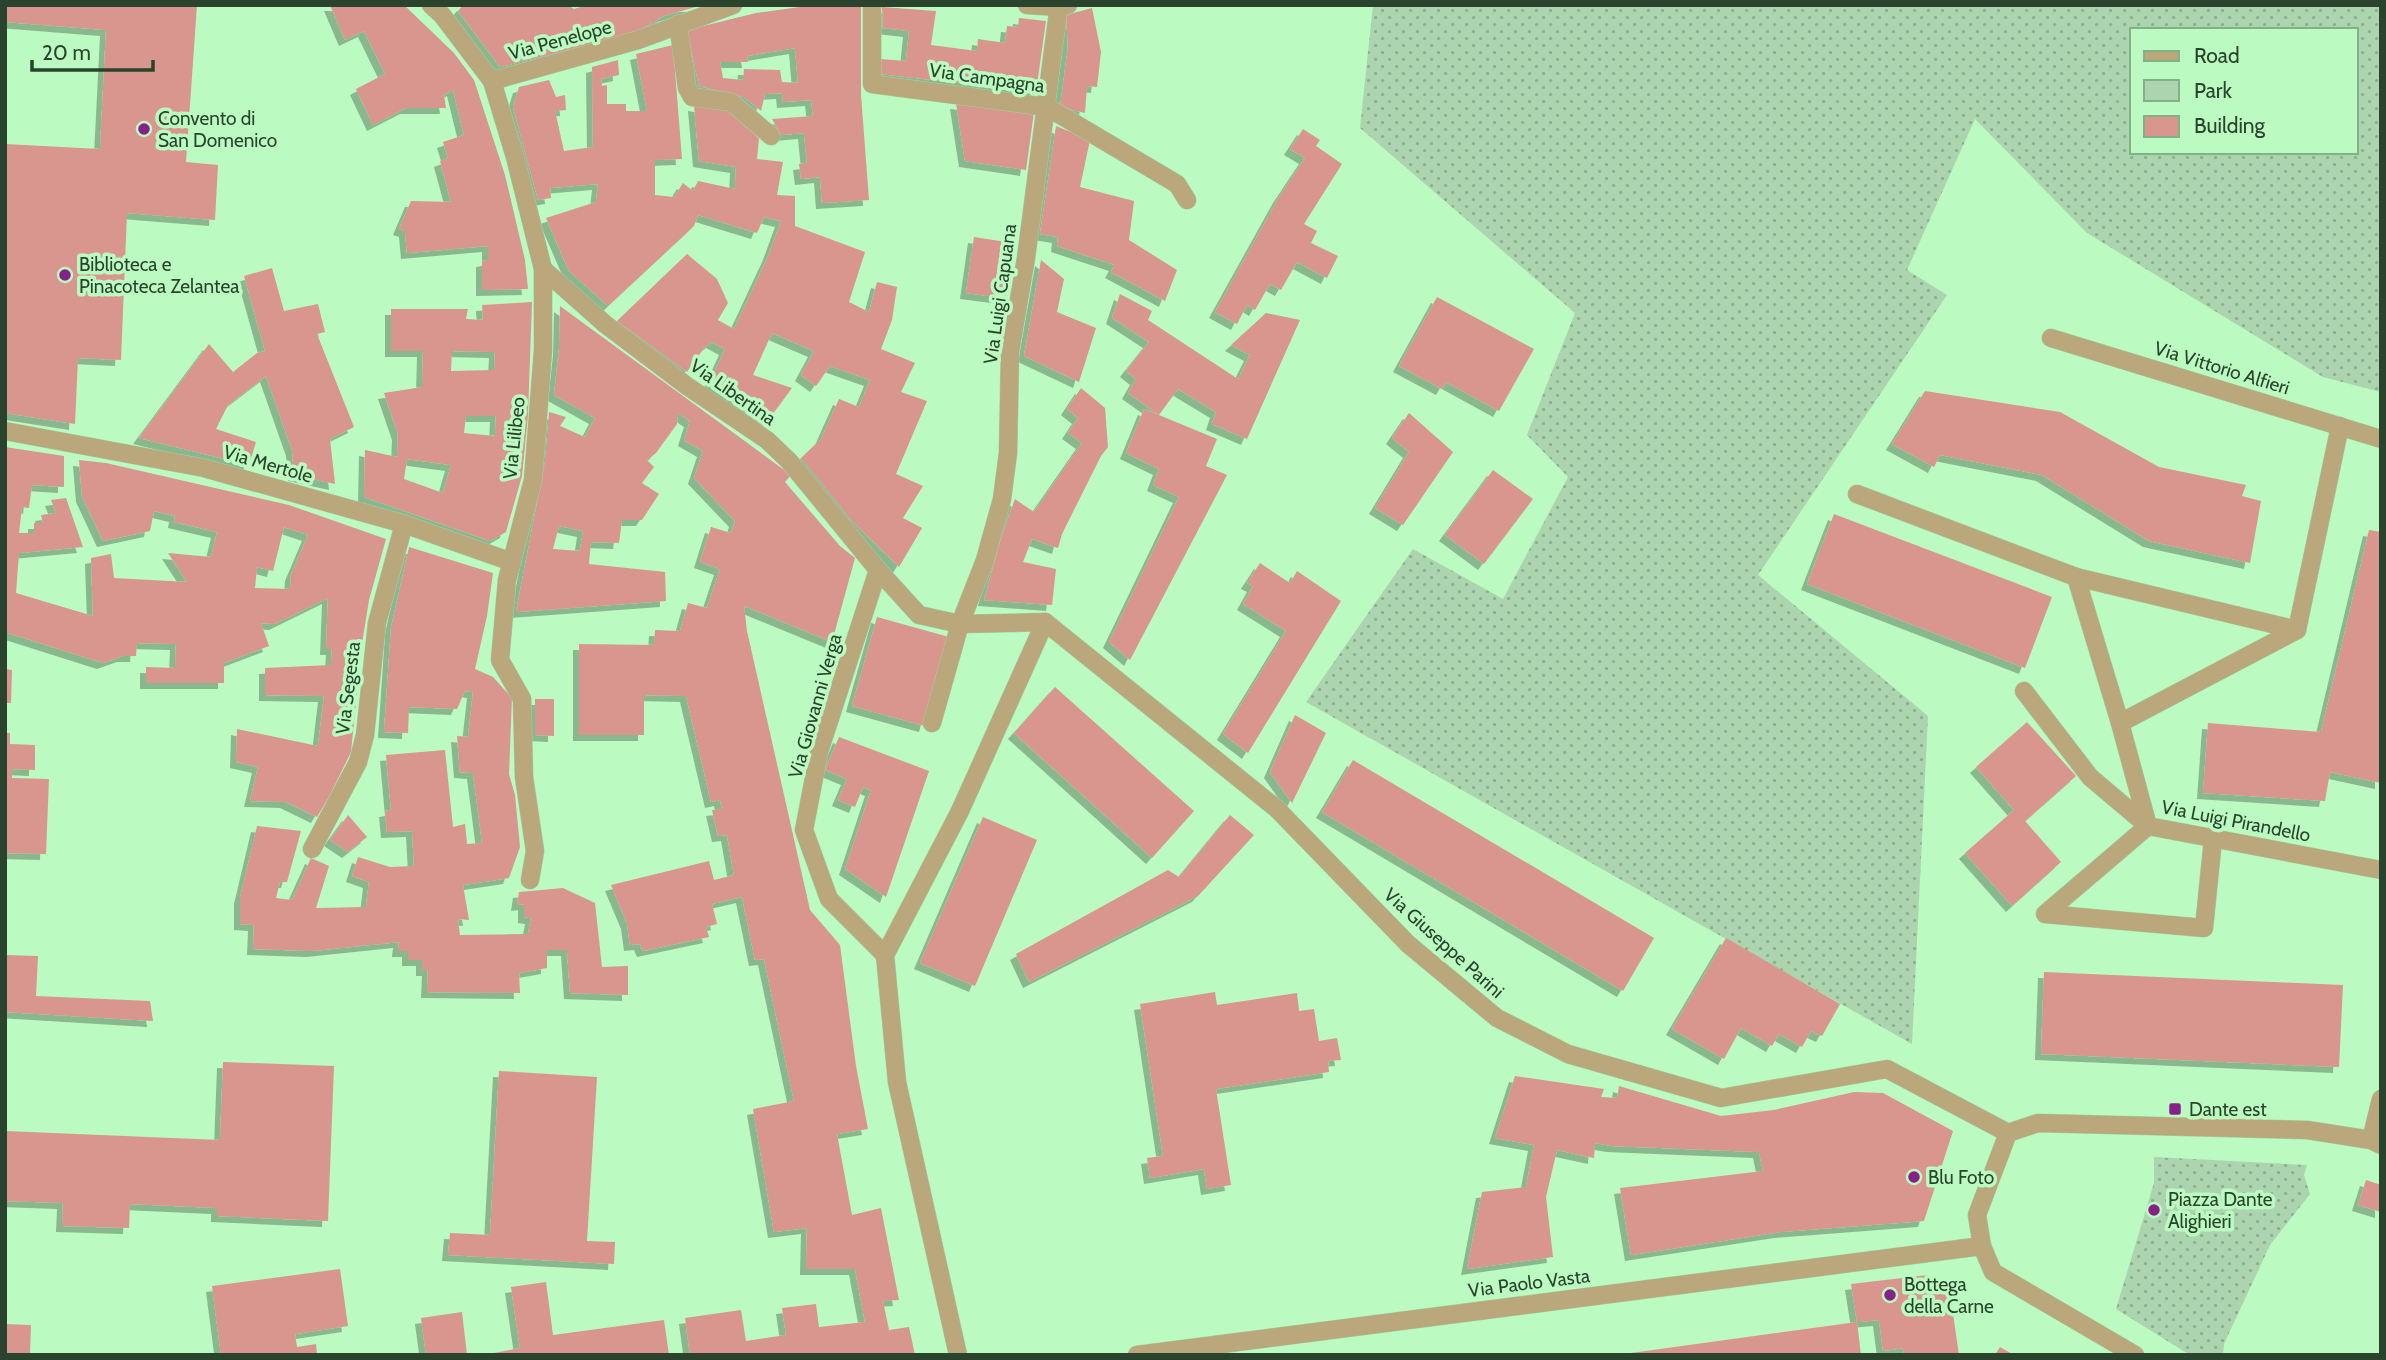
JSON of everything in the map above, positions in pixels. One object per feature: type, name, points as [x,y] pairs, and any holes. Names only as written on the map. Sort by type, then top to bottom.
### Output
[{"type":"street","name":"Via Penelope","points":[[492,81],[614,47],[733,5]]},
{"type":"street","name":"Via Campagna","points":[[873,5],[872,84],[1047,107],[1177,184],[1187,200]]},
{"type":"street","points":[[1027,5],[1062,6]]},
{"type":"street","name":"Via Luigi Capuana","points":[[960,624],[985,560],[1002,499],[1008,453],[1010,352],[1062,6]]},
{"type":"street","name":"Via Lilibeo","points":[[441,8],[492,81],[515,157],[543,270],[543,350],[533,480],[507,580],[500,660],[522,699],[524,777],[535,851],[530,880]]},
{"type":"street","points":[[678,24],[687,88],[692,97],[731,102],[771,136]]},
{"type":"street","name":"Via Libertina","points":[[543,270],[605,324],[687,386],[767,440],[789,461],[878,570]]},
{"type":"street","name":"Via Vittorio Alfieri","points":[[2051,338],[2381,439]]},
{"type":"street","points":[[2297,630],[2340,426]]},
{"type":"street","name":"Via Mertole","points":[[5,430],[204,468],[404,524],[512,562]]},
{"type":"street","points":[[1857,494],[2076,577],[2297,630]]},
{"type":"street","name":"Via Segesta","points":[[312,849],[358,762],[365,735],[377,623],[404,524]]},
{"type":"street","points":[[878,570],[919,615],[960,624],[1045,622],[960,811],[885,956],[897,1082],[958,1355]]},
{"type":"street","name":"Via Giovanni Verga","points":[[878,570],[819,752],[804,830],[830,899],[885,956]]},
{"type":"street","name":"Via Luigi Pirandello","points":[[2076,577],[2148,826],[2381,870]]},
{"type":"street","name":"Via Giuseppe Parini","points":[[1045,622],[1277,809],[1408,944],[1497,1018],[1569,1054],[1721,1098],[1887,1069],[2008,1133]]},
{"type":"street","points":[[932,723],[960,624]]},
{"type":"street","points":[[2120,723],[2297,630]]},
{"type":"street","points":[[2024,691],[2090,776],[2148,826],[2045,914],[2204,928],[2213,839]]},
{"type":"street","points":[[2135,1355],[1993,1272],[1982,1246],[1978,1215],[2008,1133],[2038,1123],[2307,1130],[2376,1143],[2376,1119],[2381,1099]]},
{"type":"street","name":"Via Paolo Vasta","points":[[1137,1355],[1982,1246]]},
{"type":"green space","points":[[1373,5],[2381,5],[2381,392],[2323,377],[2087,233],[1975,119],[1907,270],[1947,295],[1758,575],[1928,716],[1912,1044],[1306,702],[1413,549],[1503,599],[1568,477],[1527,435],[1575,313],[1360,128]]},
{"type":"green space","points":[[2154,1157],[2307,1165],[2304,1175],[2310,1194],[2270,1245],[2224,1344],[2223,1355],[2190,1355],[2116,1309],[2154,1183]]},
{"type":"building","points":[[5,5],[197,5],[186,162],[218,165],[215,220],[127,213],[121,360],[78,358],[75,424],[5,413],[5,144],[100,149],[106,30],[5,22]]},
{"type":"building","points":[[330,5],[404,5],[454,53],[474,80],[505,175],[525,260],[528,289],[482,290],[482,261],[488,260],[488,246],[407,253],[405,231],[399,229],[411,201],[451,202],[440,161],[448,158],[443,142],[464,135],[453,90],[444,95],[446,108],[406,108],[373,125],[356,89],[385,74],[364,31],[345,40]]},
{"type":"building","points":[[463,5],[567,5],[574,9],[587,5],[699,6],[664,16],[635,33],[500,67],[458,11]]},
{"type":"building","points":[[814,5],[861,5],[861,95],[869,200],[822,203],[820,177],[801,179],[799,164],[807,163],[804,133],[781,135],[772,119],[813,116],[811,100],[783,102],[782,93],[765,94],[761,111],[744,97],[699,86],[687,30],[756,13]],"holes":[[[795,48],[798,83],[782,82],[780,70],[744,69],[743,80],[723,78],[720,62],[748,62],[747,56]]]},
{"type":"building","points":[[882,7],[936,11],[931,45],[977,51],[978,39],[1005,43],[1007,26],[1018,27],[1019,18],[1046,21],[1036,92],[881,74],[880,59],[906,61],[909,31],[883,28]]},
{"type":"building","points":[[1092,8],[1101,52],[1097,87],[1087,86],[1085,113],[1060,107],[1068,47],[1066,15]]},
{"type":"building","points":[[673,45],[682,159],[655,160],[655,195],[674,197],[683,183],[693,191],[698,181],[735,189],[736,167],[699,161],[694,105],[735,112],[759,139],[757,159],[783,162],[777,195],[795,196],[795,226],[865,252],[849,302],[869,312],[877,282],[897,287],[892,320],[881,349],[915,363],[901,392],[927,401],[896,474],[923,486],[903,518],[922,528],[899,567],[852,521],[801,458],[821,439],[839,399],[859,407],[870,380],[830,366],[816,386],[801,375],[814,351],[772,333],[753,375],[792,388],[764,426],[708,386],[725,349],[712,342],[704,348],[687,372],[617,321],[687,254],[717,279],[728,303],[718,320],[734,329],[769,254],[781,221],[764,217],[757,233],[698,215],[694,226],[608,306],[569,271],[546,218],[596,202],[598,184],[550,188],[551,198],[538,200],[513,107],[519,87],[549,80],[556,97],[565,95],[566,110],[555,111],[564,151],[593,147],[592,67],[618,60],[619,75],[601,79],[602,86],[607,85],[607,104],[626,104],[626,111],[647,111],[636,54]]},
{"type":"building","points":[[956,103],[1034,112],[1026,170],[965,161]]},
{"type":"building","points":[[1056,126],[1090,140],[1080,187],[1134,201],[1129,240],[1177,270],[1165,301],[1111,272],[1115,265],[1057,246],[1058,237],[1040,234]]},
{"type":"building","points":[[1303,129],[1320,140],[1316,146],[1342,164],[1304,224],[1317,231],[1311,243],[1338,256],[1327,278],[1297,262],[1281,290],[1270,284],[1255,310],[1247,305],[1237,324],[1215,312],[1279,197],[1305,158],[1290,149]]},
{"type":"building","points":[[974,237],[1013,243],[1005,298],[966,293]]},
{"type":"building","points":[[1041,260],[1064,279],[1057,312],[1096,328],[1079,382],[1024,356]]},
{"type":"building","points":[[272,268],[284,311],[318,304],[325,332],[317,334],[354,427],[330,439],[335,484],[294,475],[292,450],[266,376],[228,405],[216,429],[256,442],[249,465],[139,438],[209,344],[233,372],[257,353],[265,351],[244,276]]},
{"type":"building","points":[[1120,294],[1152,311],[1148,320],[1238,379],[1250,355],[1231,345],[1266,313],[1300,320],[1247,439],[1212,424],[1216,412],[1178,389],[1159,415],[1128,393],[1136,379],[1126,371],[1149,342],[1112,318]]},
{"type":"building","points":[[1437,297],[1534,349],[1499,411],[1446,382],[1442,389],[1399,366]]},
{"type":"building","points":[[532,302],[528,415],[522,476],[506,532],[490,541],[364,497],[365,450],[397,457],[398,434],[384,393],[422,387],[423,351],[391,351],[391,309],[468,309],[466,319],[483,320],[482,305]],"holes":[[[452,351],[495,352],[494,370],[451,371]],[[466,416],[496,416],[495,436],[464,433]],[[407,459],[451,465],[443,493],[404,479]]]},
{"type":"building","points":[[560,306],[791,475],[785,482],[840,546],[855,558],[832,642],[744,606],[747,631],[810,910],[840,945],[856,1066],[868,1129],[837,1134],[852,1215],[881,1208],[899,1300],[883,1301],[889,1330],[909,1327],[915,1355],[690,1355],[685,1318],[741,1310],[746,1341],[786,1335],[782,1308],[816,1304],[819,1327],[865,1322],[855,1269],[806,1269],[807,1228],[774,1232],[753,1109],[794,1101],[764,959],[755,960],[742,897],[712,904],[717,924],[706,927],[709,937],[643,951],[640,944],[630,945],[627,923],[611,885],[709,861],[714,880],[734,875],[727,835],[718,836],[712,810],[722,809],[720,800],[711,802],[686,696],[644,695],[644,735],[579,735],[579,644],[654,645],[655,630],[680,631],[688,603],[707,608],[720,569],[700,562],[711,527],[731,533],[735,521],[694,478],[703,451],[684,440],[690,421],[678,413],[677,424],[656,453],[647,460],[654,467],[642,483],[659,494],[642,520],[622,520],[619,543],[591,542],[589,564],[665,572],[666,601],[516,612],[545,462],[549,412],[566,417],[560,426],[585,437],[595,418],[554,395]],"holes":[[[559,526],[583,531],[580,551],[553,549]]]},
{"type":"building","points":[[1081,388],[1105,408],[1108,447],[1062,534],[1058,548],[1032,539],[1023,562],[1056,569],[1052,605],[984,600],[1015,499],[1034,512],[1082,443],[1068,433],[1078,418],[1067,409]]},
{"type":"building","points":[[1925,391],[2060,412],[2159,467],[2246,485],[2242,496],[2261,501],[2250,563],[2149,541],[2042,475],[1940,455],[1934,467],[1892,444]]},
{"type":"building","points":[[1144,409],[1217,439],[1206,466],[1227,475],[1130,660],[1109,642],[1179,497],[1153,485],[1159,469],[1126,453]]},
{"type":"building","points":[[1409,413],[1453,452],[1403,525],[1375,508],[1409,452],[1392,438]]},
{"type":"building","points":[[5,447],[64,456],[64,487],[32,485],[29,508],[22,507],[19,533],[34,533],[34,523],[43,523],[41,515],[56,513],[51,500],[66,498],[83,547],[19,553],[16,593],[93,616],[91,558],[111,554],[114,578],[187,582],[168,553],[211,557],[217,532],[174,522],[175,516],[154,511],[150,531],[103,541],[82,496],[79,460],[106,463],[289,505],[386,539],[369,600],[351,752],[317,817],[286,802],[250,801],[258,767],[236,762],[237,729],[318,746],[324,696],[265,695],[265,668],[331,665],[332,649],[326,649],[328,598],[275,624],[261,623],[269,646],[224,663],[224,683],[146,683],[146,667],[175,668],[176,644],[137,643],[136,656],[123,656],[103,663],[5,632]],"holes":[[[284,527],[308,535],[291,575],[290,589],[255,588],[257,567],[273,571]]]},
{"type":"building","points":[[1493,470],[1533,499],[1484,564],[1445,535]]},
{"type":"building","points":[[1834,514],[2052,597],[2025,668],[1807,584]]},
{"type":"building","points":[[2369,530],[2381,532],[2381,783],[2330,772],[2325,801],[2203,793],[2208,723],[2321,732]]},
{"type":"building","points":[[409,547],[493,573],[475,669],[493,677],[512,698],[509,774],[515,795],[520,847],[509,878],[463,885],[469,920],[458,919],[460,935],[528,934],[531,918],[524,917],[524,904],[517,905],[519,892],[563,888],[595,903],[602,967],[628,966],[628,995],[570,993],[567,950],[547,950],[547,968],[519,973],[520,993],[427,992],[428,970],[422,970],[422,960],[408,960],[408,951],[398,951],[399,942],[312,951],[253,949],[254,925],[240,924],[240,898],[257,826],[301,831],[287,882],[280,882],[276,898],[292,900],[311,858],[329,866],[316,908],[366,907],[369,882],[352,876],[358,857],[390,867],[414,866],[412,831],[387,832],[385,811],[391,810],[386,755],[445,750],[453,827],[465,824],[467,844],[482,843],[473,773],[460,772],[457,736],[468,737],[473,692],[465,691],[457,709],[409,707],[408,733],[384,732],[391,628]]},
{"type":"building","points":[[1260,563],[1290,583],[1297,571],[1341,601],[1248,753],[1223,734],[1286,631],[1243,604],[1253,586],[1247,583]]},
{"type":"building","points":[[877,617],[949,637],[925,726],[852,706]]},
{"type":"building","points":[[5,669],[12,670],[11,703],[5,703]]},
{"type":"building","points":[[1055,687],[1194,811],[1152,858],[1014,733]]},
{"type":"building","points":[[535,699],[554,699],[554,736],[535,735]]},
{"type":"building","points":[[1295,715],[1326,733],[1292,803],[1270,772]]},
{"type":"building","points":[[2027,722],[2076,776],[2025,821],[2061,862],[2012,906],[1965,853],[2014,810],[1976,767]]},
{"type":"building","points":[[5,733],[10,733],[10,744],[35,745],[35,770],[12,769],[12,778],[49,779],[46,854],[5,853]]},
{"type":"building","points":[[839,737],[929,771],[886,897],[845,869],[871,790],[863,787],[855,807],[838,800],[847,779],[825,770]]},
{"type":"building","points":[[1353,760],[1654,938],[1623,991],[1322,812]]},
{"type":"building","points":[[348,815],[367,837],[348,852],[330,840]]},
{"type":"building","points":[[1230,815],[1254,835],[1198,896],[1029,982],[1016,954],[1168,870],[1179,877]]},
{"type":"building","points":[[983,817],[1037,840],[975,986],[920,963]]},
{"type":"building","points":[[1726,938],[1840,1004],[1822,1036],[1811,1031],[1802,1047],[1779,1034],[1772,1046],[1741,1028],[1724,1059],[1672,1029]]},
{"type":"building","points":[[5,955],[38,956],[36,996],[150,1001],[153,1021],[5,1012]]},
{"type":"building","points":[[2044,972],[2343,985],[2339,1067],[2041,1054]]},
{"type":"building","points":[[1215,992],[1217,1005],[1297,993],[1299,1011],[1314,1009],[1319,1041],[1337,1038],[1341,1060],[1328,1061],[1329,1072],[1216,1089],[1231,1185],[1207,1189],[1204,1169],[1150,1178],[1147,1158],[1163,1156],[1140,1004]]},
{"type":"building","points":[[223,1062],[334,1066],[328,1221],[217,1216],[217,1208],[130,1204],[129,1228],[62,1226],[63,1203],[5,1201],[5,1131],[220,1140]]},
{"type":"building","points":[[499,1071],[597,1077],[587,1241],[615,1242],[614,1264],[448,1255],[450,1233],[490,1235]]},
{"type":"building","points":[[1515,1076],[1604,1089],[1601,1097],[1617,1098],[1619,1086],[1721,1116],[1774,1110],[1854,1092],[1883,1093],[1953,1131],[1924,1221],[1780,1232],[1631,1255],[1620,1188],[1763,1171],[1759,1152],[1595,1143],[1594,1158],[1557,1150],[1546,1197],[1553,1257],[1467,1269],[1482,1192],[1526,1187],[1534,1145],[1495,1138]]},
{"type":"building","points":[[2366,1180],[2381,1185],[2381,1212],[2358,1205]]},
{"type":"building","points":[[340,1269],[348,1326],[295,1334],[297,1347],[316,1344],[317,1355],[221,1355],[212,1286]]},
{"type":"building","points":[[1928,1275],[1949,1286],[1959,1355],[1904,1355],[1903,1348],[1883,1351],[1879,1320],[1857,1322],[1851,1284]]},
{"type":"building","points":[[546,1282],[553,1335],[664,1320],[669,1355],[484,1355],[520,1348],[511,1287]]},
{"type":"building","points":[[462,1312],[467,1355],[426,1355],[421,1318]]},
{"type":"building","points":[[1857,1322],[1861,1355],[1631,1355],[1631,1353]]},
{"type":"building","points":[[5,1324],[31,1325],[30,1355],[5,1355]]},
{"type":"building","points":[[2000,1347],[2014,1355],[1995,1355]]},
{"type":"place","name":"Convento di San Domenico","points":[[144,129]]},
{"type":"place","name":"Biblioteca e Pinacoteca Zelantea","points":[[65,275]]},
{"type":"place","name":"Dante est","points":[[2175,1109]]},
{"type":"place","name":"Blu Foto","points":[[1914,1177]]},
{"type":"place","name":"Piazza Dante Alighieri","points":[[2154,1210]]},
{"type":"place","name":"Bottega della Carne","points":[[1890,1295]]}]
